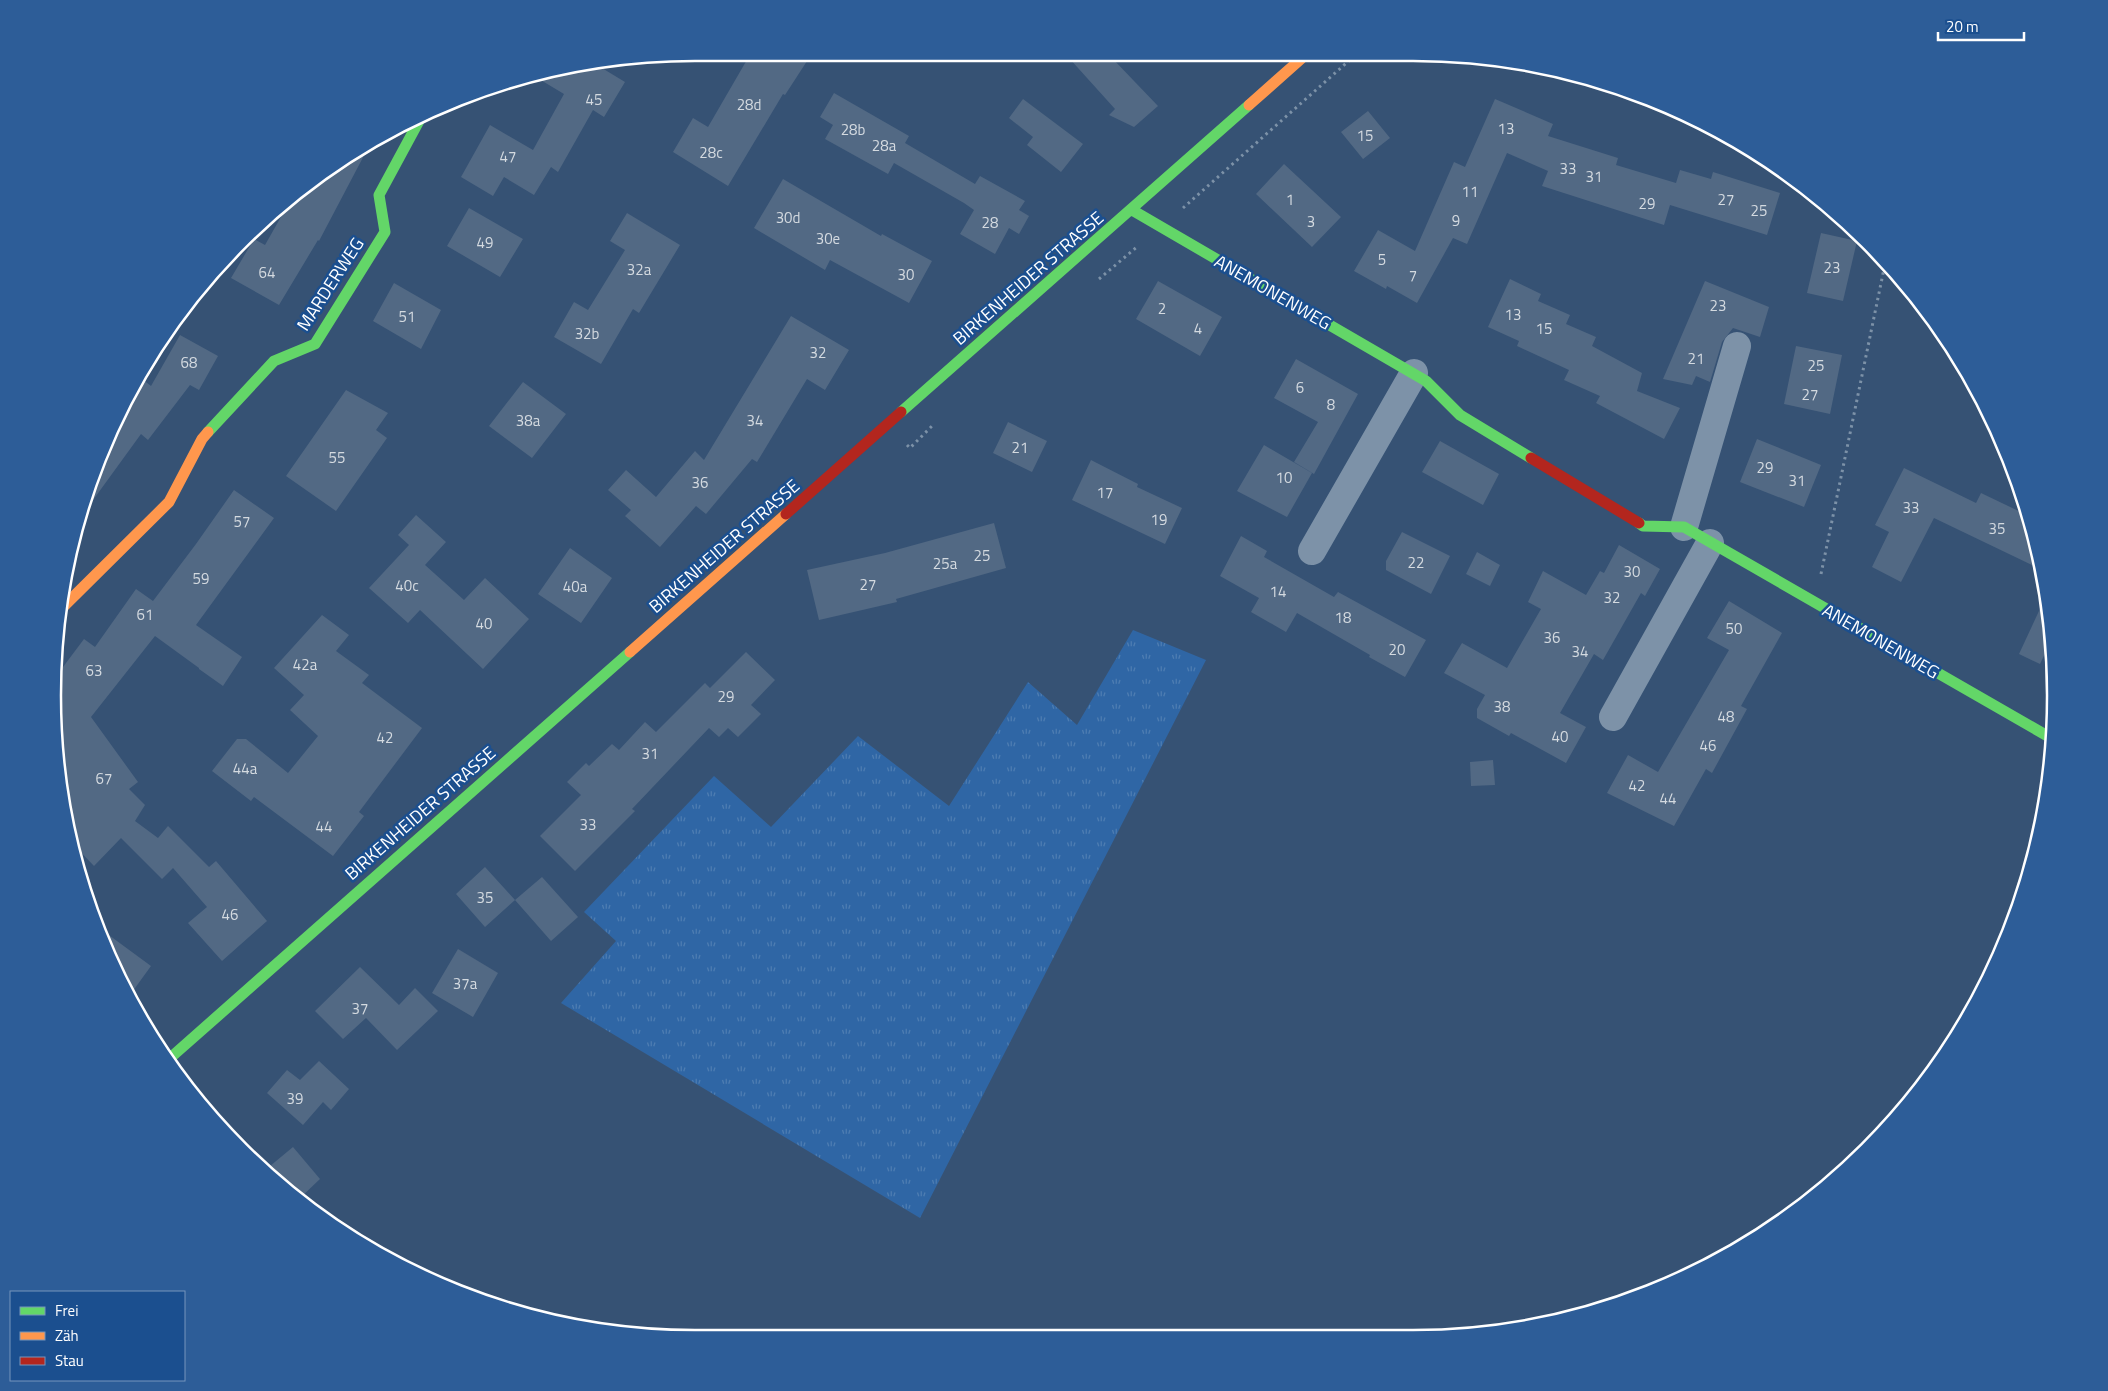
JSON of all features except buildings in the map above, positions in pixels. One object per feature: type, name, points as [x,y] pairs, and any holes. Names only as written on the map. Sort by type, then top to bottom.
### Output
[{"type":"street","name":"BIRKENHEIDER STRASSE","points":[[173,1055],[1299,61]]},
{"type":"street","name":"MARDERWEG","points":[[69,602],[169,502],[202,439],[274,361],[315,344],[385,232],[379,195],[416,127]]},
{"type":"street","name":"ANEMONENWEG","points":[[1132,210],[1414,373],[1426,381],[1460,415],[1643,526],[1684,527],[2045,735]]},
{"type":"street","points":[[1684,527],[1737,346]]},
{"type":"street","points":[[1312,551],[1414,373]]},
{"type":"street","points":[[1612,717],[1710,543]]},
{"type":"path","points":[[1815,604],[1884,271]]},
{"type":"green space","points":[[1133,630],[1206,660],[920,1218],[561,1003],[616,941],[584,912],[714,776],[771,827],[858,736],[949,806],[1028,682],[1077,725]]},
{"type":"traffic: fast","points":[[901,412],[1249,105]]},
{"type":"traffic: fast","points":[[208,432],[274,361],[315,344],[385,232],[379,195],[416,127]]},
{"type":"traffic: fast","points":[[1132,210],[1426,381],[1460,415],[1531,458]]},
{"type":"traffic: fast","points":[[1639,523],[1643,526],[1684,527],[2045,735]]},
{"type":"traffic: fast","points":[[173,1055],[630,652]]},
{"type":"traffic: slow","points":[[1249,105],[1299,61]]},
{"type":"traffic: slow","points":[[69,601],[169,502],[202,439],[208,432]]},
{"type":"traffic: slow","points":[[630,652],[786,514]]},
{"type":"traffic: jam","points":[[786,514],[901,412]]},
{"type":"traffic: jam","points":[[1531,458],[1639,523]]}]
